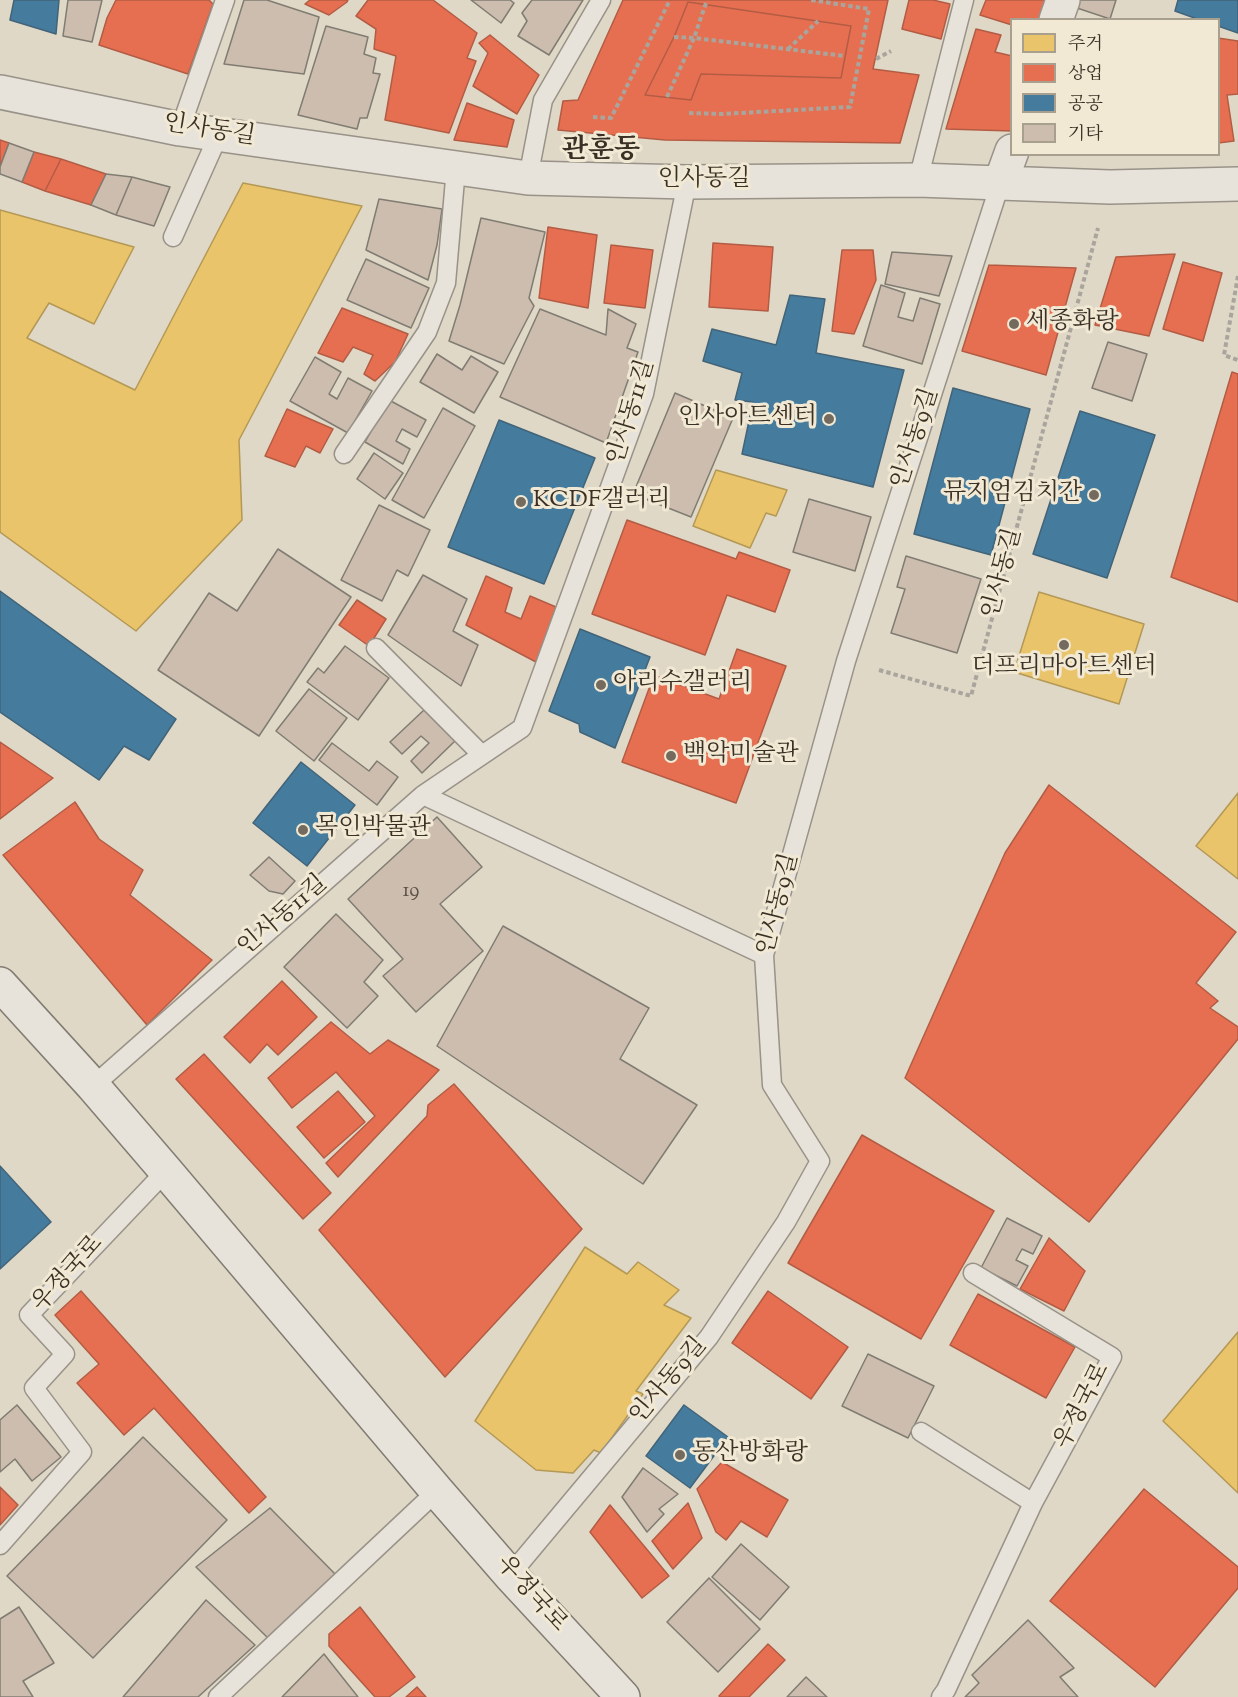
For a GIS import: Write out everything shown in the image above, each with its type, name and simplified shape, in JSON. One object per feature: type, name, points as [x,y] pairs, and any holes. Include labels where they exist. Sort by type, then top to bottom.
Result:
[{"type":"street","points":[[1057,18],[1063,0]]},
{"type":"street","name":"인사동길","points":[[0,92],[180,129],[528,178],[687,182],[918,180],[1110,187],[1238,184]]},
{"type":"street","points":[[1000,184],[1010,154]]},
{"type":"street","name":"우정국로","points":[[0,984],[93,1086],[510,1575],[623,1697]]},
{"type":"lane","points":[[180,129],[225,0]]},
{"type":"lane","points":[[528,178],[543,100],[600,0]]},
{"type":"lane","points":[[918,180],[964,0]]},
{"type":"lane","points":[[173,237],[219,134]]},
{"type":"lane","points":[[344,454],[427,332],[446,283],[456,168]]},
{"type":"lane","name":"인사동11길","points":[[93,1086],[423,795],[522,728],[644,394],[687,182]]},
{"type":"lane","name":"인사동9길","points":[[510,1575],[708,1337],[786,1222],[820,1161],[772,1085],[764,955],[846,661],[1000,184]]},
{"type":"lane","points":[[376,648],[482,755]]},
{"type":"lane","points":[[423,795],[764,955]]},
{"type":"lane","name":"우정국로","points":[[0,1545],[82,1452],[34,1388],[65,1354],[29,1315],[166,1171]]},
{"type":"lane","name":"우정국로","points":[[941,1697],[1033,1503],[1112,1357],[973,1273]]},
{"type":"lane","points":[[921,1432],[1033,1503]]},
{"type":"lane","points":[[218,1697],[437,1491]]},
{"type":"path","points":[[593,117],[611,118],[670,0]]},
{"type":"path","points":[[667,97],[694,38],[707,0]]},
{"type":"path","points":[[688,113],[722,114],[850,107],[869,9],[811,0]]},
{"type":"path","points":[[787,49],[818,21]]},
{"type":"path","points":[[674,37],[845,56]]},
{"type":"path","points":[[876,59],[891,51]]},
{"type":"path","name":"인사동길","points":[[846,661],[971,696],[1110,187]]},
{"type":"path","points":[[1238,276],[1224,356],[1238,360]]},
{"type":"building: 주거","points":[[243,183],[362,206],[239,440],[242,520],[136,631],[0,532],[0,210],[134,247],[94,324],[49,303],[27,338],[135,390]]},
{"type":"building: 주거","points":[[716,470],[787,490],[776,516],[766,513],[750,548],[693,526]]},
{"type":"building: 주거","points":[[1039,592],[1144,624],[1119,704],[1014,672]]},
{"type":"building: 주거","points":[[1238,793],[1238,879],[1196,846]]},
{"type":"building: 주거","points":[[585,1247],[627,1274],[638,1262],[679,1290],[664,1305],[691,1318],[636,1391],[643,1394],[601,1453],[594,1450],[573,1473],[536,1470],[475,1421]]},
{"type":"building: 주거","points":[[1238,1332],[1238,1493],[1163,1421]]},
{"type":"building: 상업","points":[[116,0],[209,0],[213,4],[188,74],[99,45],[107,18]]},
{"type":"building: 상업","points":[[310,0],[348,0],[329,15],[305,4]]},
{"type":"building: 상업","points":[[368,0],[433,0],[477,33],[467,58],[476,61],[449,133],[385,120],[396,56],[374,49],[376,29],[356,16]]},
{"type":"building: 상업","points":[[623,0],[888,0],[873,69],[919,75],[900,143],[665,140],[558,130],[563,101],[578,100]],"holes":[[[688,2],[851,26],[841,78],[701,74],[691,100],[645,95],[674,37]]]},
{"type":"building: 상업","points":[[909,0],[933,0],[950,4],[941,39],[902,29]]},
{"type":"building: 상업","points":[[986,0],[1058,0],[1053,18],[1010,18],[1010,24],[980,15]]},
{"type":"building: 상업","points":[[688,2],[851,26],[841,78],[701,74],[691,100],[645,95],[674,37]]},
{"type":"building: 상업","points":[[976,29],[1001,35],[995,52],[1010,56],[1010,131],[946,129]]},
{"type":"building: 상업","points":[[490,35],[539,75],[517,114],[473,86],[488,53],[479,43]]},
{"type":"building: 상업","points":[[1220,38],[1238,41],[1238,94],[1227,95],[1234,141],[1220,143]]},
{"type":"building: 상업","points":[[467,103],[514,120],[507,147],[454,140]]},
{"type":"building: 상업","points":[[0,140],[9,143],[0,167]]},
{"type":"building: 상업","points":[[34,152],[61,159],[45,191],[22,182]]},
{"type":"building: 상업","points":[[61,159],[106,174],[91,205],[45,191]]},
{"type":"building: 상업","points":[[548,227],[597,235],[588,308],[539,298]]},
{"type":"building: 상업","points":[[713,243],[773,247],[768,311],[709,307]]},
{"type":"building: 상업","points":[[611,245],[653,250],[645,308],[604,303]]},
{"type":"building: 상업","points":[[842,250],[873,250],[876,280],[854,334],[832,331]]},
{"type":"building: 상업","points":[[1175,254],[1149,336],[1095,325],[1116,257]]},
{"type":"building: 상업","points":[[1183,262],[1222,273],[1203,341],[1163,329]]},
{"type":"building: 상업","points":[[989,265],[1076,268],[1046,375],[962,351]]},
{"type":"building: 상업","points":[[342,308],[408,334],[395,362],[375,381],[364,374],[373,355],[353,347],[343,362],[318,353]]},
{"type":"building: 상업","points":[[1232,372],[1238,374],[1238,602],[1171,577]]},
{"type":"building: 상업","points":[[287,409],[333,429],[320,453],[306,446],[295,467],[265,456]]},
{"type":"building: 상업","points":[[627,520],[736,559],[739,552],[790,570],[775,612],[727,595],[705,655],[592,614]]},
{"type":"building: 상업","points":[[486,576],[512,588],[505,612],[521,619],[530,596],[556,607],[536,662],[466,625]]},
{"type":"building: 상업","points":[[357,600],[386,619],[369,646],[339,625]]},
{"type":"building: 상업","points":[[737,649],[786,666],[736,803],[622,762],[654,675],[719,699]]},
{"type":"building: 상업","points":[[0,742],[53,778],[0,819]]},
{"type":"building: 상업","points":[[1049,785],[1236,932],[1196,983],[1218,1001],[1210,1008],[1238,1027],[1238,1039],[1089,1222],[905,1078],[1005,853]]},
{"type":"building: 상업","points":[[75,802],[99,839],[143,870],[130,895],[212,960],[147,1025],[3,855]]},
{"type":"building: 상업","points":[[282,981],[317,1017],[278,1055],[267,1044],[250,1063],[224,1037]]},
{"type":"building: 상업","points":[[331,1022],[370,1054],[388,1040],[439,1070],[338,1177],[326,1163],[375,1116],[336,1072],[292,1108],[268,1078]]},
{"type":"building: 상업","points":[[204,1054],[331,1193],[303,1219],[176,1079]]},
{"type":"building: 상업","points":[[454,1084],[582,1229],[445,1377],[319,1230],[427,1116],[428,1105]]},
{"type":"building: 상업","points":[[338,1091],[365,1122],[324,1158],[297,1127]]},
{"type":"building: 상업","points":[[862,1135],[994,1211],[921,1339],[788,1263]]},
{"type":"building: 상업","points":[[1049,1238],[1085,1271],[1064,1311],[1020,1289]]},
{"type":"building: 상업","points":[[81,1291],[266,1497],[249,1513],[154,1408],[124,1435],[77,1383],[99,1364],[55,1315]]},
{"type":"building: 상업","points":[[768,1291],[848,1347],[811,1399],[732,1343]]},
{"type":"building: 상업","points":[[978,1294],[1075,1347],[1046,1398],[950,1345]]},
{"type":"building: 상업","points":[[722,1462],[788,1500],[767,1537],[741,1521],[726,1540],[716,1532],[697,1489]]},
{"type":"building: 상업","points":[[0,1487],[18,1505],[0,1525]]},
{"type":"building: 상업","points":[[1144,1489],[1238,1567],[1238,1588],[1155,1687],[1050,1601]]},
{"type":"building: 상업","points":[[688,1503],[702,1538],[673,1569],[652,1541]]},
{"type":"building: 상업","points":[[610,1505],[669,1576],[642,1598],[590,1532]]},
{"type":"building: 상업","points":[[360,1607],[415,1677],[389,1697],[375,1697],[329,1646],[329,1634]]},
{"type":"building: 상업","points":[[768,1644],[785,1660],[749,1697],[720,1697],[719,1696]]},
{"type":"building: 상업","points":[[417,1687],[426,1697],[406,1697]]},
{"type":"building: 공공","points":[[14,0],[59,0],[56,34],[10,20]]},
{"type":"building: 공공","points":[[1178,0],[1238,0],[1238,33],[1220,27],[1220,18],[1194,18],[1175,11]]},
{"type":"building: 공공","points":[[790,295],[825,299],[816,353],[904,370],[873,487],[742,454],[753,402],[735,400],[742,373],[703,361],[712,329],[776,345]]},
{"type":"building: 공공","points":[[953,388],[1030,409],[991,555],[914,534]]},
{"type":"building: 공공","name":"뮤지엄김치간","points":[[1080,411],[1155,435],[1107,578],[1033,554]]},
{"type":"building: 공공","name":"KCDF갤러리","points":[[499,420],[595,458],[544,584],[448,547]]},
{"type":"building: 공공","points":[[0,591],[176,719],[149,760],[124,746],[99,780],[0,712]]},
{"type":"building: 공공","points":[[580,629],[650,657],[615,748],[580,732],[579,724],[549,711]]},
{"type":"building: 공공","points":[[301,762],[355,805],[307,866],[253,823]]},
{"type":"building: 공공","points":[[0,1166],[51,1222],[0,1269]]},
{"type":"building: 공공","points":[[684,1405],[728,1437],[690,1488],[646,1456]]},
{"type":"building: 기타","points":[[68,0],[102,0],[92,42],[63,36]]},
{"type":"building: 기타","points":[[244,0],[267,0],[319,17],[304,74],[224,64]]},
{"type":"building: 기타","points":[[471,0],[510,0],[514,3],[501,23]]},
{"type":"building: 기타","points":[[532,0],[583,0],[549,55],[518,36],[527,21],[522,13]]},
{"type":"building: 기타","points":[[1079,0],[1116,0],[1110,18],[1077,8]]},
{"type":"building: 기타","points":[[326,26],[368,37],[364,54],[376,58],[373,73],[380,74],[367,118],[360,118],[357,129],[298,115]]},
{"type":"building: 기타","points":[[9,143],[34,152],[22,182],[0,174],[0,167]]},
{"type":"building: 기타","points":[[106,174],[132,177],[116,215],[91,205]]},
{"type":"building: 기타","points":[[132,177],[170,187],[154,226],[116,215]]},
{"type":"building: 기타","points":[[379,199],[442,209],[437,245],[428,280],[366,250]]},
{"type":"building: 기타","points":[[481,218],[545,232],[529,298],[534,306],[504,364],[449,341]]},
{"type":"building: 기타","points":[[892,252],[952,256],[939,296],[885,284]]},
{"type":"building: 기타","points":[[366,259],[429,288],[411,328],[347,300]]},
{"type":"building: 기타","points":[[881,285],[905,293],[898,317],[913,321],[920,298],[940,304],[922,364],[863,346]]},
{"type":"building: 기타","points":[[540,309],[606,335],[608,309],[636,324],[627,348],[638,352],[606,443],[500,397]]},
{"type":"building: 기타","points":[[1108,342],[1147,354],[1132,401],[1092,388]]},
{"type":"building: 기타","points":[[437,354],[462,370],[471,356],[498,372],[474,413],[420,382]]},
{"type":"building: 기타","points":[[315,357],[341,372],[329,394],[337,399],[348,378],[372,391],[348,433],[290,401]]},
{"type":"building: 기타","points":[[675,393],[733,418],[691,517],[633,494]]},
{"type":"building: 기타","points":[[389,400],[426,420],[417,437],[402,429],[396,441],[410,449],[403,464],[365,442]]},
{"type":"building: 기타","points":[[443,408],[475,426],[424,518],[392,500]]},
{"type":"building: 기타","points":[[374,453],[403,473],[385,499],[357,479]]},
{"type":"building: 기타","points":[[809,499],[871,517],[855,571],[793,552]]},
{"type":"building: 기타","points":[[379,505],[430,530],[408,576],[397,570],[382,601],[341,580]]},
{"type":"building: 기타","points":[[278,549],[351,597],[259,736],[158,670],[209,593],[237,611]]},
{"type":"building: 기타","points":[[906,556],[981,579],[957,653],[891,633],[905,589],[897,587]]},
{"type":"building: 기타","points":[[423,575],[467,599],[453,631],[478,645],[461,686],[388,635]]},
{"type":"building: 기타","points":[[345,646],[389,678],[358,720],[307,682],[318,668],[324,673]]},
{"type":"building: 기타","points":[[309,689],[347,718],[314,761],[276,731]]},
{"type":"building: 기타","points":[[424,710],[455,741],[422,773],[411,761],[429,743],[421,736],[402,754],[390,742]]},
{"type":"building: 기타","points":[[332,743],[369,771],[377,761],[398,777],[377,805],[319,760]]},
{"type":"building: 기타","points":[[437,817],[482,867],[440,904],[483,951],[416,1012],[383,976],[403,959],[348,899]]},
{"type":"building: 기타","points":[[269,857],[295,881],[283,894],[269,891],[250,875]]},
{"type":"building: 기타","points":[[336,914],[383,960],[364,982],[378,996],[347,1028],[284,967]]},
{"type":"building: 기타","points":[[503,926],[649,1008],[620,1059],[697,1105],[643,1184],[437,1046]]},
{"type":"building: 기타","points":[[1007,1218],[1042,1236],[1033,1254],[1022,1249],[1016,1260],[1028,1266],[1017,1286],[981,1268]]},
{"type":"building: 기타","points":[[868,1354],[934,1386],[908,1438],[842,1406]]},
{"type":"building: 기타","points":[[17,1405],[61,1457],[32,1481],[15,1459],[0,1472],[0,1420]]},
{"type":"building: 기타","points":[[143,1437],[227,1520],[93,1658],[7,1576]]},
{"type":"building: 기타","points":[[643,1468],[678,1494],[659,1509],[664,1514],[647,1532],[622,1497]]},
{"type":"building: 기타","points":[[270,1508],[338,1577],[273,1643],[196,1567]]},
{"type":"building: 기타","points":[[741,1544],[789,1587],[760,1620],[712,1577]]},
{"type":"building: 기타","points":[[709,1578],[760,1629],[718,1672],[667,1622]]},
{"type":"building: 기타","points":[[206,1600],[255,1645],[198,1697],[123,1697]]},
{"type":"building: 기타","points":[[19,1607],[54,1663],[23,1681],[33,1697],[0,1697],[0,1619]]},
{"type":"building: 기타","points":[[1028,1620],[1074,1668],[1060,1677],[1078,1697],[965,1697],[979,1683],[972,1675]]},
{"type":"building: 기타","points":[[324,1654],[358,1697],[282,1697]]},
{"type":"building: 기타","points":[[806,1677],[827,1697],[787,1697]]},
{"type":"place","name":"세종화랑","points":[[1014,324]]},
{"type":"place","name":"인사아트센터","points":[[829,419]]},
{"type":"place","name":"뮤지엄김치간","points":[[1094,495]]},
{"type":"place","name":"KCDF갤러리","points":[[521,502]]},
{"type":"place","name":"더프리마아트센터","points":[[1064,645]]},
{"type":"place","name":"아리수갤러리","points":[[601,685]]},
{"type":"place","name":"백악미술관","points":[[671,756]]},
{"type":"place","name":"목인박물관","points":[[303,830]]},
{"type":"place","name":"동산방화랑","points":[[680,1455]]},
{"type":"district","name":"관훈동","points":[[601,152]]}]
